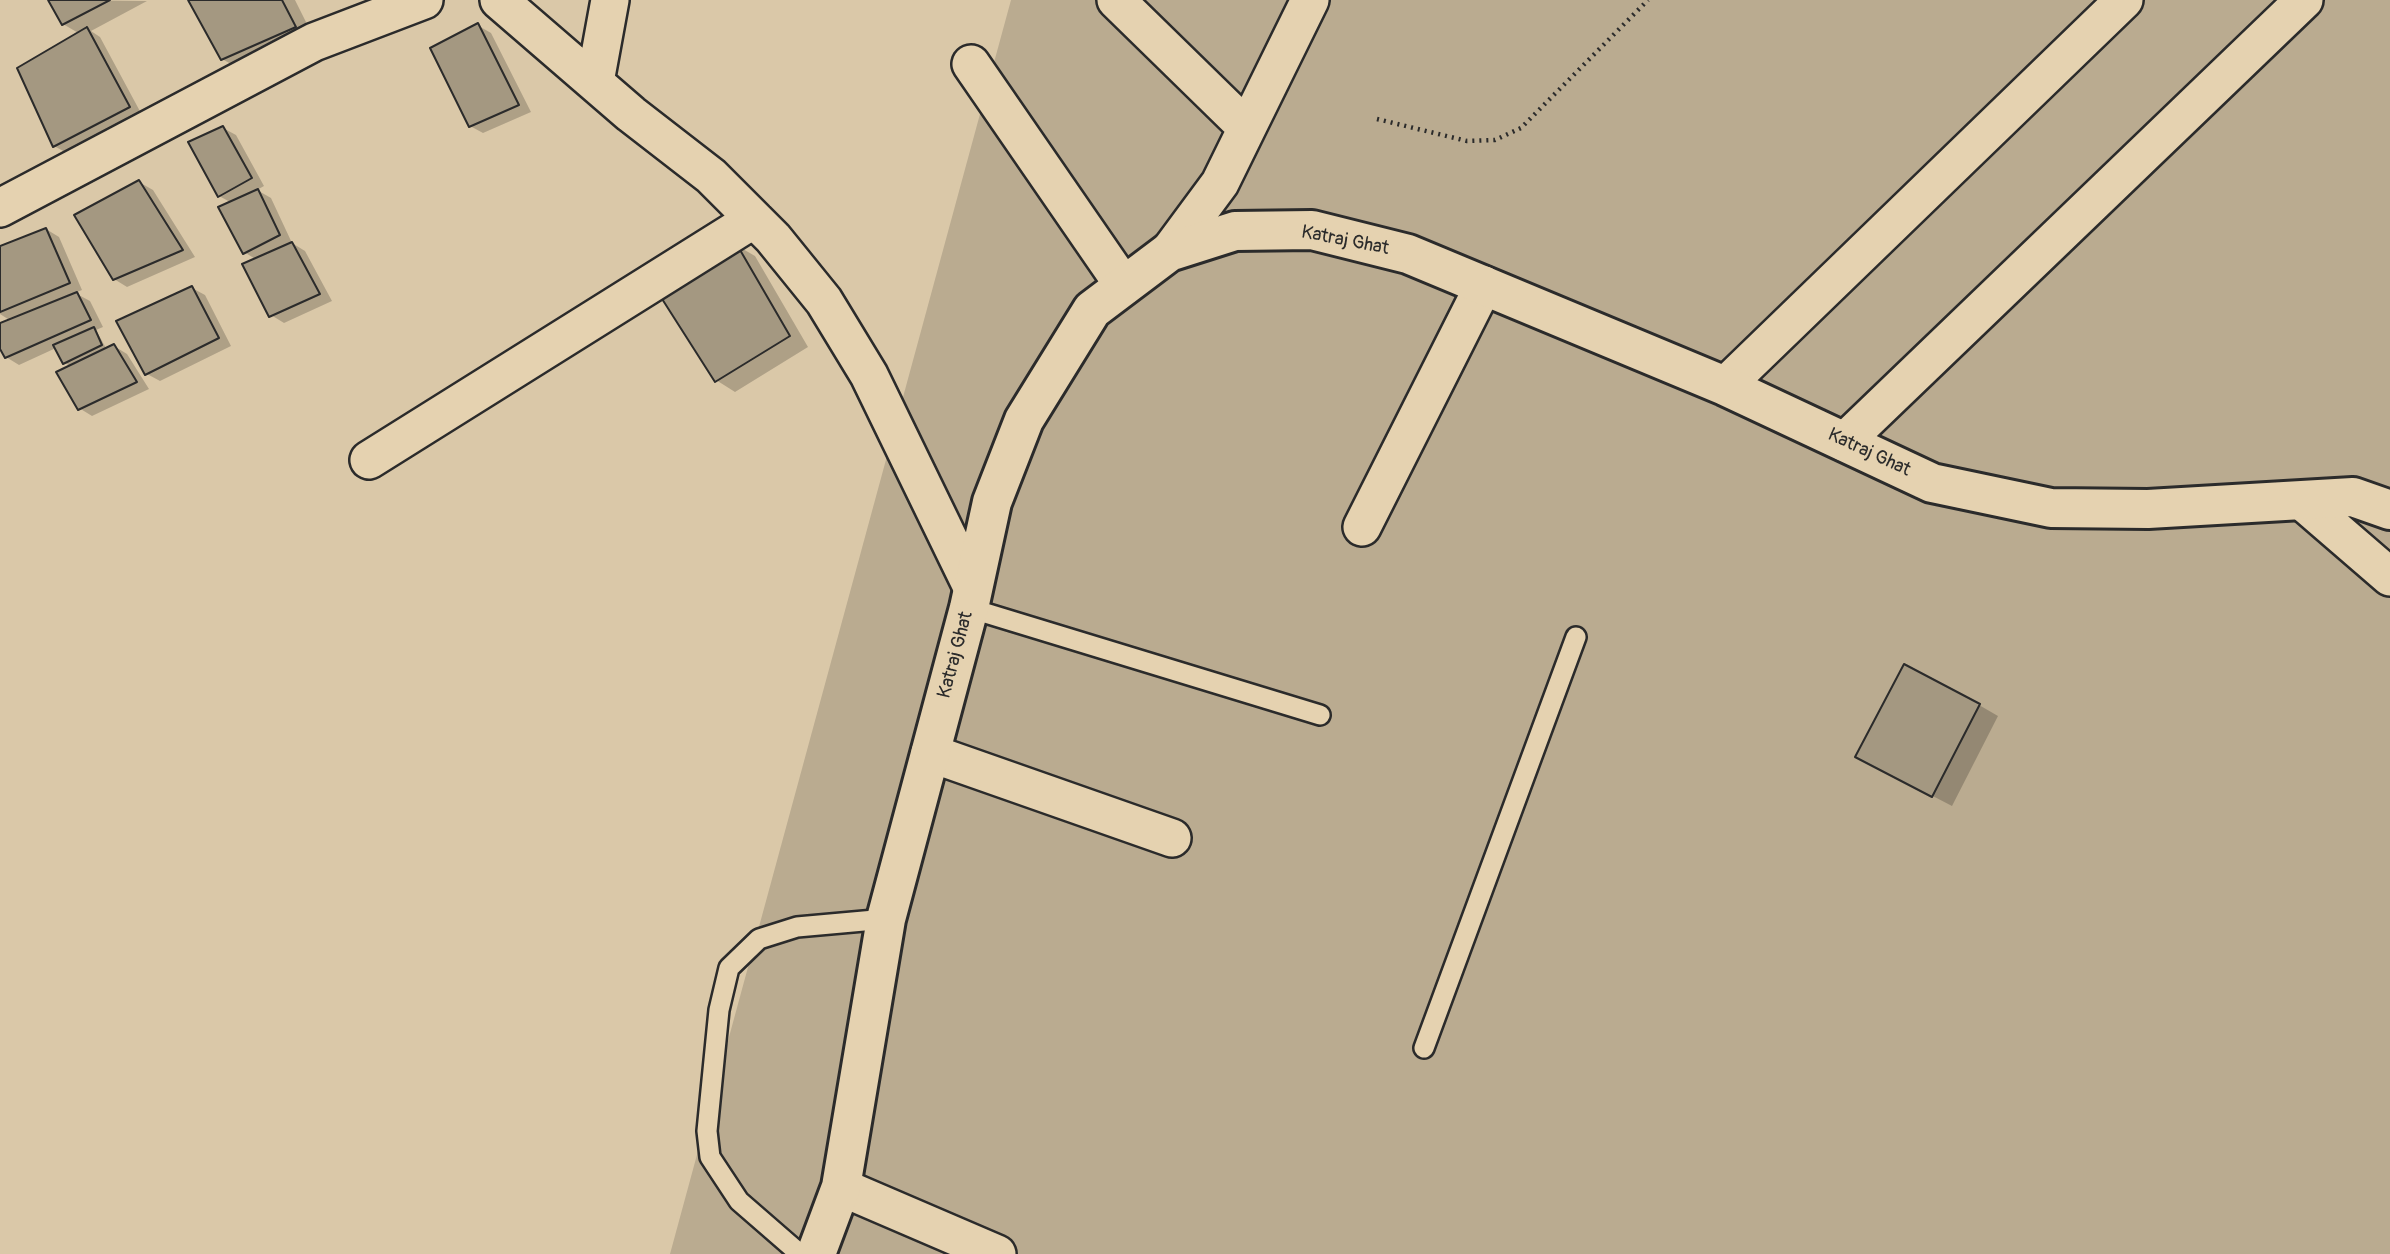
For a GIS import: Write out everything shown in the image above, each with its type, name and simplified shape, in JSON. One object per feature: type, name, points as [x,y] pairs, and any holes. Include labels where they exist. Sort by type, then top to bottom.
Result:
[{"type":"highway","name":"Katraj Ghat","points":[[817,1254],[841,1187],[886,919],[971,598],[992,502],[1024,421],[1092,310],[1169,252],[1235,231],[1312,230],[1408,254],[1725,386],[1932,483],[2051,508],[2148,509],[2353,497],[2390,510]]},
{"type":"street","points":[[0,208],[314,42],[424,0]]},
{"type":"street","points":[[499,0],[711,176],[754,219],[824,301],[863,365],[971,598]]},
{"type":"street","points":[[595,82],[610,0]]},
{"type":"street","points":[[1116,0],[1247,128]]},
{"type":"street","points":[[1169,252],[1220,183],[1310,0]]},
{"type":"street","points":[[1725,386],[2123,0]]},
{"type":"street","points":[[1844,442],[2304,0]]},
{"type":"street","points":[[971,64],[1124,286]]},
{"type":"street","points":[[369,460],[754,219]]},
{"type":"street","points":[[1362,527],[1484,285]]},
{"type":"street","points":[[2302,501],[2390,577]]},
{"type":"street","points":[[930,753],[1172,838]]},
{"type":"street","points":[[841,1187],[997,1254]]},
{"type":"lane","points":[[971,598],[1320,715]]},
{"type":"lane","points":[[1424,1048],[1576,636]]},
{"type":"lane","points":[[800,1254],[739,1200],[710,1157],[707,1130],[719,1010],[729,968],[759,939],[797,927],[886,919]]},
{"type":"path","points":[[1377,119],[1467,141],[1495,140],[1521,128],[1648,0]]},
{"type":"shaded area","points":[[1011,0],[2390,0],[2390,1254],[670,1254]]},
{"type":"building","points":[[48,0],[110,0],[62,25]]},
{"type":"building","points":[[188,0],[282,0],[296,27],[221,60]]},
{"type":"building","points":[[478,23],[519,105],[469,127],[430,48]]},
{"type":"building","points":[[87,27],[130,107],[53,147],[17,68]]},
{"type":"building","points":[[223,126],[252,178],[218,197],[188,142]]},
{"type":"building","points":[[139,180],[183,250],[113,280],[74,215]]},
{"type":"building","points":[[258,189],[280,235],[243,254],[218,207]]},
{"type":"building","points":[[46,228],[70,283],[0,312],[0,246]]},
{"type":"building","points":[[292,242],[320,294],[269,317],[242,264]]},
{"type":"building","points":[[736,243],[790,336],[715,382],[657,291]]},
{"type":"building","points":[[192,286],[219,338],[145,375],[116,321]]},
{"type":"building","points":[[77,292],[91,320],[5,358],[0,349],[0,323]]},
{"type":"building","points":[[94,327],[102,345],[63,364],[53,345]]},
{"type":"building","points":[[114,344],[137,382],[78,410],[56,372]]},
{"type":"building","points":[[1904,664],[1980,704],[1932,797],[1855,757]]}]
